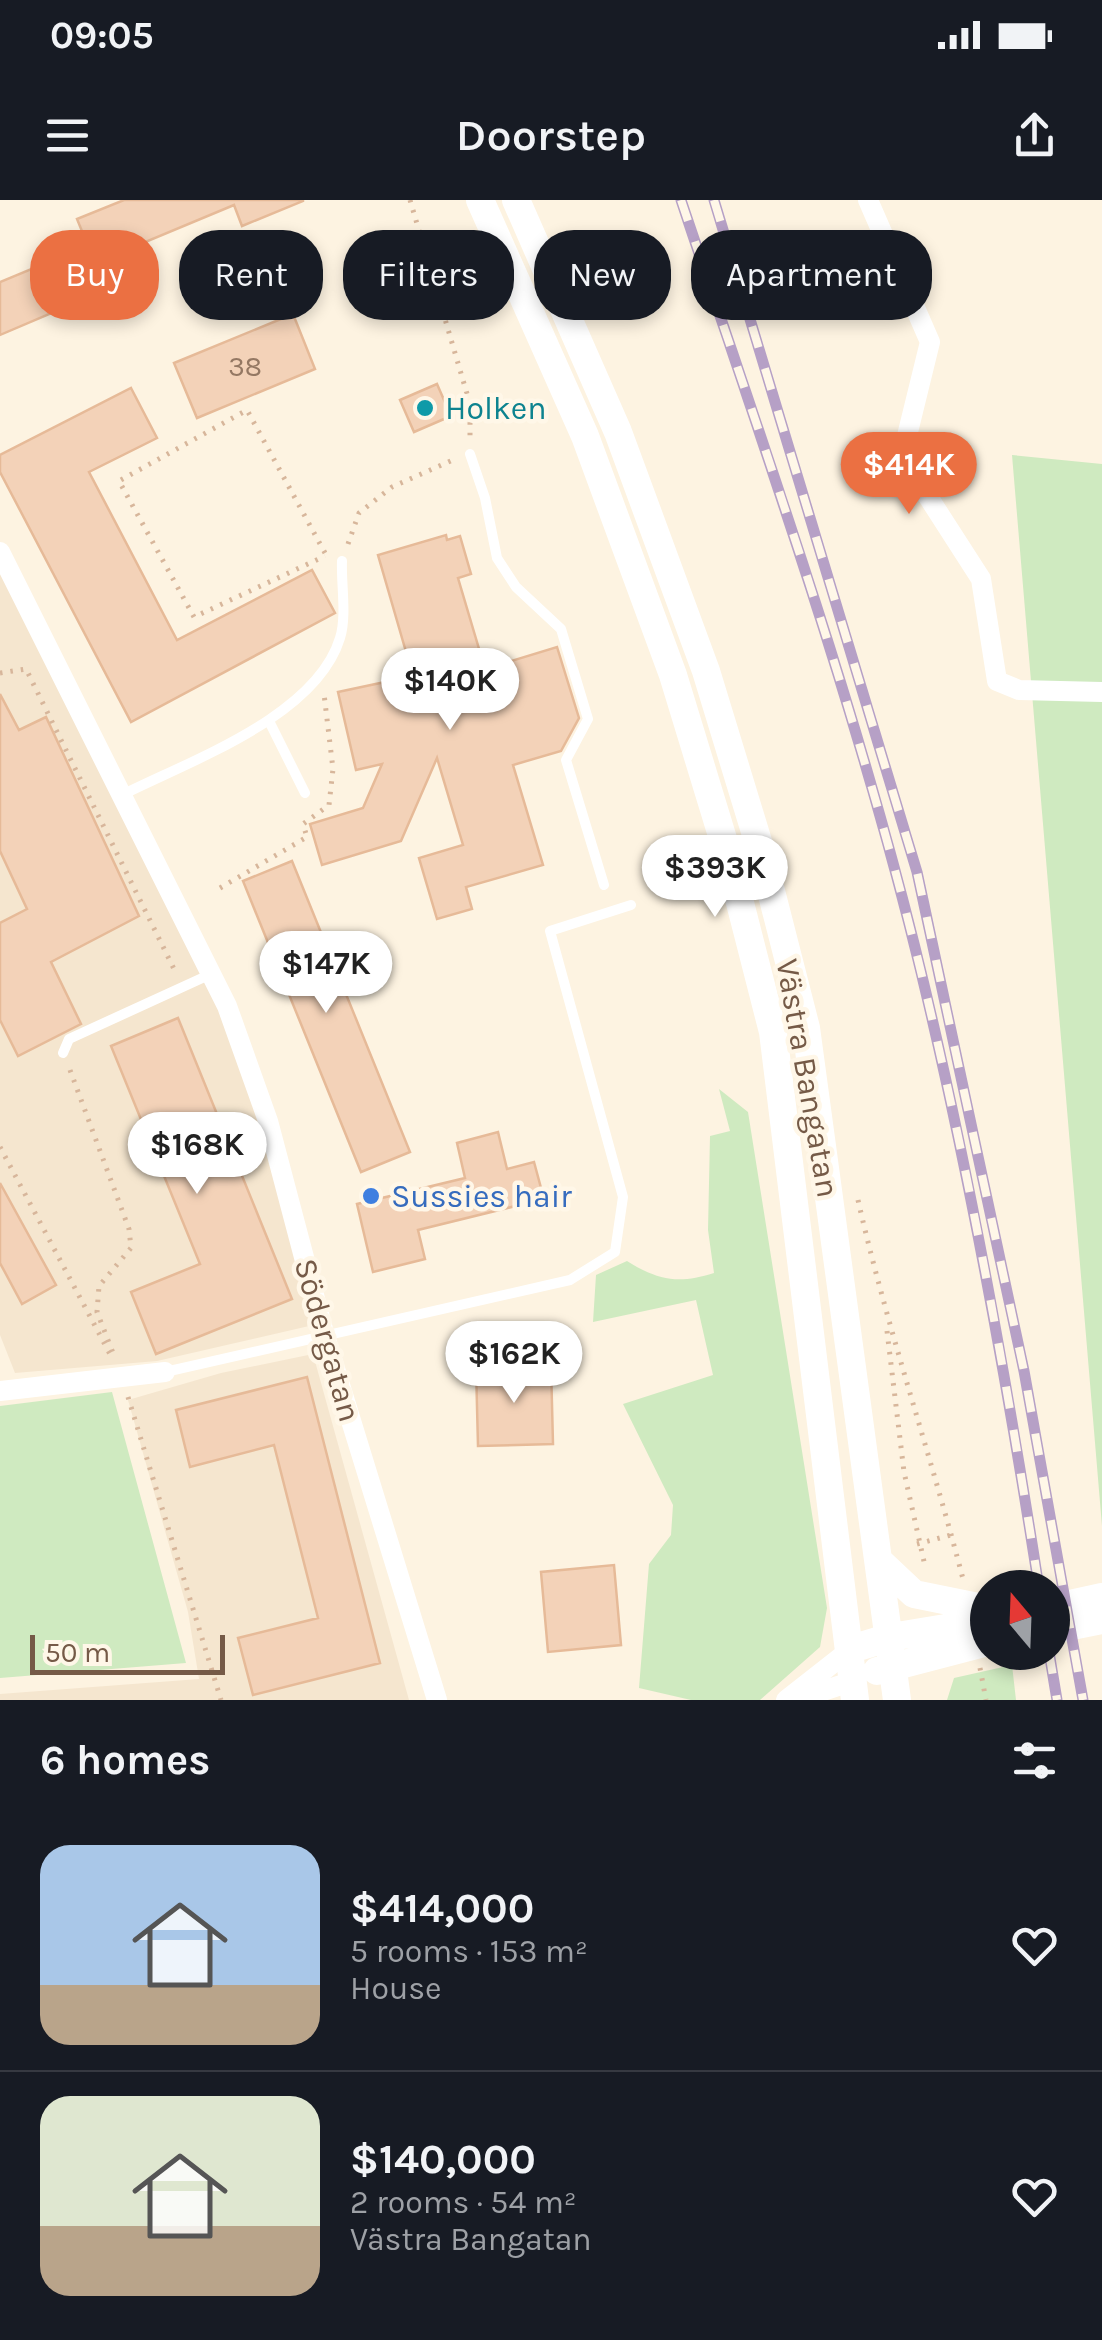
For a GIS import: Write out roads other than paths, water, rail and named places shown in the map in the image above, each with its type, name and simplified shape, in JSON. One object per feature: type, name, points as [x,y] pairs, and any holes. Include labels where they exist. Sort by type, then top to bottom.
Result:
[{"type":"street","name":"Västra Bangatan","points":[[480,200],[585,436],[673,675],[727,852],[774,1032],[854,1691]]},
{"type":"street","name":"Västra Bangatan","points":[[516,200],[618,432],[706,672],[760,848],[806,1028],[897,1700]]},
{"type":"street","points":[[868,200],[930,342],[905,444],[916,478],[981,580],[996,681],[1019,690],[1102,692]]},
{"type":"street","name":"Södergatan","points":[[0,552],[119,796],[212,974],[268,1121],[324,1332],[436,1700]]},
{"type":"street","points":[[0,1391],[165,1372]]},
{"type":"street","points":[[880,1562],[950,1627],[970,1635]]},
{"type":"street","points":[[1070,1604],[1102,1597]]},
{"type":"street","points":[[796,1700],[854,1691],[892,1651],[970,1618]]},
{"type":"street","points":[[1070,1626],[1102,1620]]},
{"type":"street","points":[[950,1627],[970,1624]]},
{"type":"street","points":[[786,1700],[851,1649],[892,1651]]},
{"type":"lane","points":[[470,454],[485,498],[497,558],[516,587],[561,629],[588,719],[566,760],[604,885]]},
{"type":"lane","points":[[119,796],[269,721],[322,676],[341,636],[342,561]]},
{"type":"lane","points":[[269,721],[306,793]]},
{"type":"lane","points":[[165,1372],[324,1332],[570,1280],[615,1252],[624,1197],[550,931],[631,905]]},
{"type":"lane","points":[[63,1053],[69,1039],[212,974]]},
{"type":"railway","points":[[681,200],[809,583],[896,874],[939,1048],[971,1202],[1036,1570]]},
{"type":"railway","points":[[714,200],[917,872],[1024,1371],[1083,1700]]},
{"type":"railway","points":[[1052,1670],[1057,1700]]},
{"type":"place","name":"Holken","points":[[425,408]]},
{"type":"place","name":"Sussies hair","points":[[371,1196]]}]
